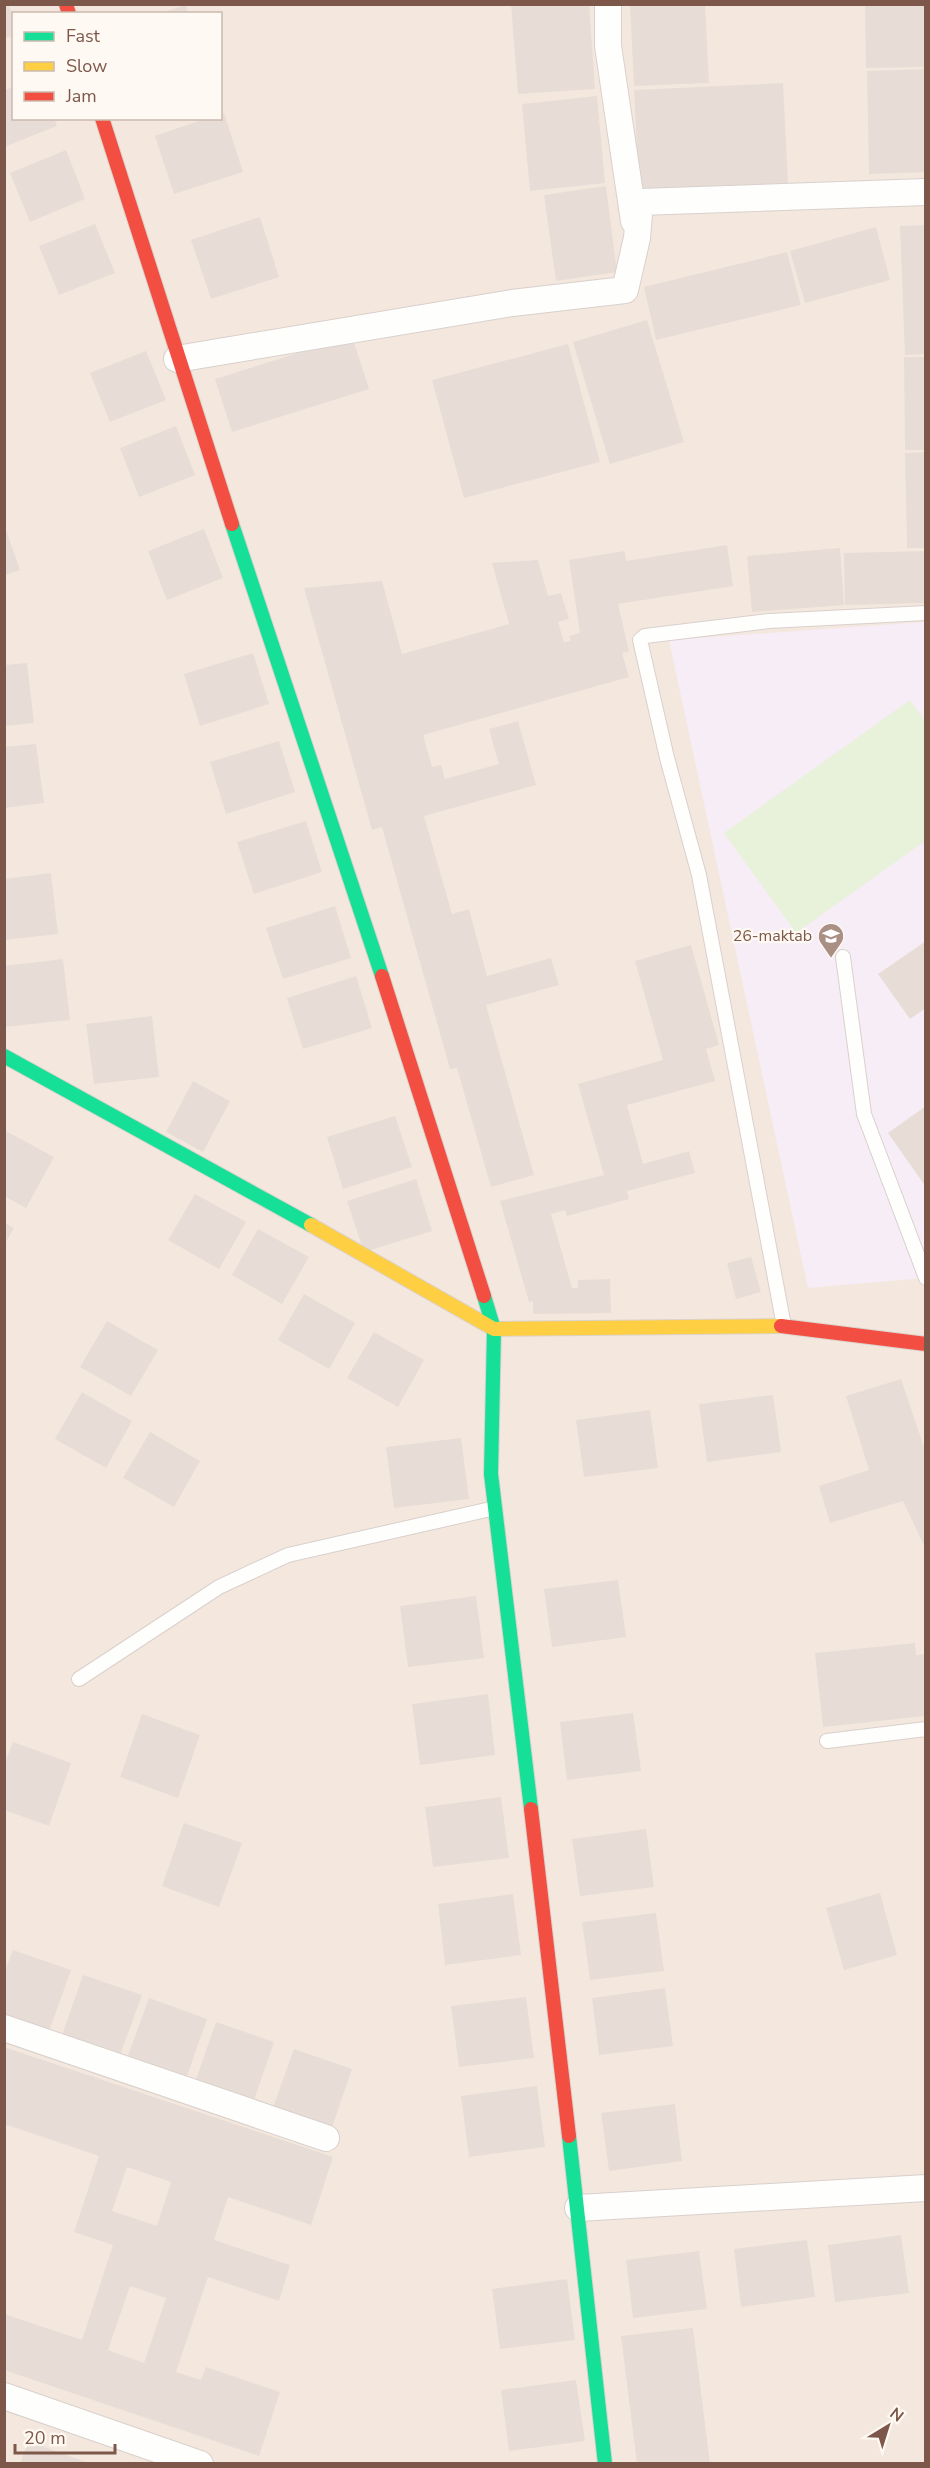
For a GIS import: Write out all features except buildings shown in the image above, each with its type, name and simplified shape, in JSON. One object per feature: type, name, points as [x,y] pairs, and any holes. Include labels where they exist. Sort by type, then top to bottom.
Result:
[{"type":"street","points":[[608,4],[608,46],[637,238]]},
{"type":"street","points":[[103,120],[177,359],[443,1161],[494,1329],[491,1474],[578,2208],[605,2463]]},
{"type":"street","points":[[177,359],[512,303],[625,290],[637,238],[640,202],[926,192]]},
{"type":"street","points":[[4,1056],[257,1194],[494,1329],[784,1326],[926,1344]]},
{"type":"street","points":[[4,2028],[326,2138]]},
{"type":"street","points":[[578,2208],[926,2188]]},
{"type":"street","points":[[4,2396],[200,2463]]},
{"type":"lane","points":[[784,1326],[699,875],[667,758],[640,640],[645,636],[769,621],[926,613]]},
{"type":"lane","points":[[843,957],[864,1114],[926,1278]]},
{"type":"lane","points":[[79,1679],[219,1587],[288,1555],[495,1508]]},
{"type":"lane","points":[[827,1741],[926,1729]]},
{"type":"shaded area","points":[[5,5],[925,5],[925,2463],[5,2463]]},
{"type":"shaded area","name":"26-maktab","points":[[925,622],[925,1278],[808,1288],[669,640]]},
{"type":"green space","points":[[910,700],[925,721],[925,841],[796,933],[724,833]]},
{"type":"traffic: fast","points":[[232,524],[382,976]]},
{"type":"traffic: fast","points":[[4,1056],[311,1225]]},
{"type":"traffic: fast","points":[[484,1296],[494,1329],[491,1474],[531,1809]]},
{"type":"traffic: fast","points":[[569,2136],[605,2464]]},
{"type":"traffic: slow","points":[[311,1225],[494,1329],[781,1326]]},
{"type":"traffic: jam","points":[[66,4],[68,12]]},
{"type":"traffic: jam","points":[[103,120],[232,524]]},
{"type":"traffic: jam","points":[[382,976],[484,1296]]},
{"type":"traffic: jam","points":[[781,1326],[926,1344]]},
{"type":"traffic: jam","points":[[531,1809],[569,2136]]},
{"type":"place","name":"26-maktab","points":[[831,959]]}]
